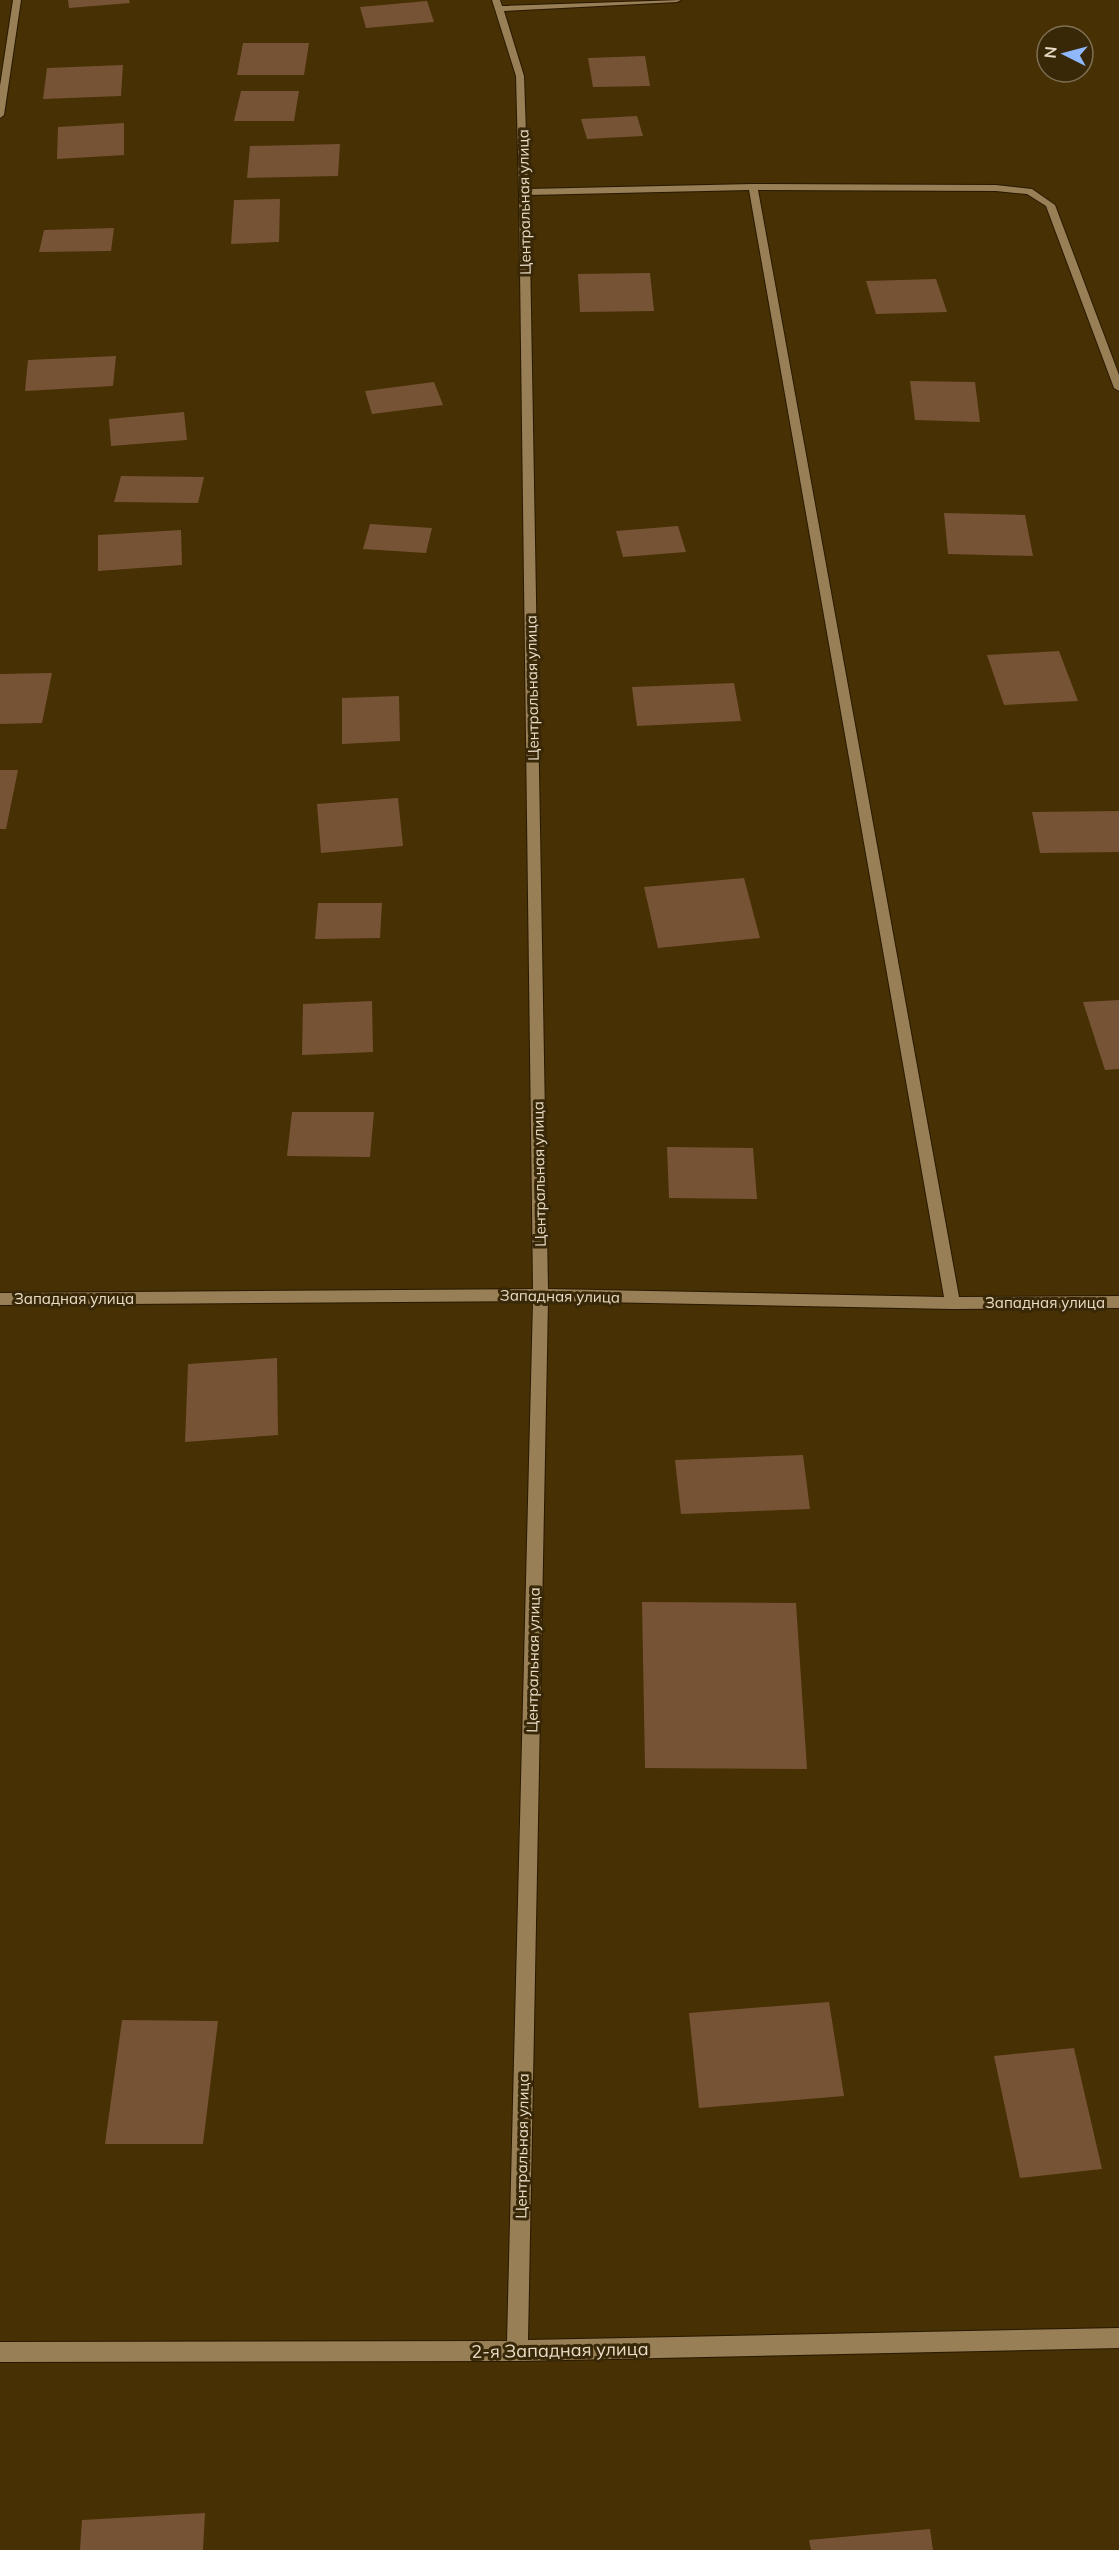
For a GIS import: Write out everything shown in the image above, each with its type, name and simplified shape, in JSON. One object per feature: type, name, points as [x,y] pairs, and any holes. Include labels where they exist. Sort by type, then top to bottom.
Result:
[{"type":"street","points":[[0,115],[17,0]]},
{"type":"street","points":[[497,5],[677,0]]},
{"type":"street","name":"Центральная улица","points":[[497,5],[520,76],[524,192],[541,1295],[517,2351]]},
{"type":"street","points":[[753,187],[953,1303]]},
{"type":"street","points":[[524,192],[753,187],[1013,188],[1029,191],[1043,198],[1050,205],[1119,388]]},
{"type":"street","name":"Западная улица","points":[[0,1299],[541,1295],[953,1303],[1119,1302]]},
{"type":"street","name":"2-я Западная улица","points":[[0,2352],[517,2351],[1119,2338]]},
{"type":"building","points":[[68,0],[129,0],[130,3],[69,8]]},
{"type":"building","points":[[427,1],[434,22],[366,28],[360,7]]},
{"type":"building","points":[[243,43],[309,43],[304,75],[237,75]]},
{"type":"building","points":[[645,56],[650,86],[593,87],[588,58]]},
{"type":"building","points":[[123,65],[121,96],[43,99],[47,68]]},
{"type":"building","points":[[241,91],[299,91],[294,121],[234,121]]},
{"type":"building","points":[[637,116],[643,136],[587,139],[581,119]]},
{"type":"building","points":[[124,123],[124,155],[57,159],[58,127]]},
{"type":"building","points":[[340,144],[338,176],[247,178],[250,146]]},
{"type":"building","points":[[280,199],[279,242],[231,244],[234,200]]},
{"type":"building","points":[[114,228],[111,251],[39,252],[44,230]]},
{"type":"building","points":[[650,273],[654,311],[580,312],[578,274]]},
{"type":"building","points":[[936,279],[947,312],[876,314],[866,281]]},
{"type":"building","points":[[116,356],[113,386],[25,391],[28,360]]},
{"type":"building","points":[[910,381],[975,382],[980,422],[915,420]]},
{"type":"building","points":[[434,382],[443,405],[372,414],[365,391]]},
{"type":"building","points":[[184,412],[187,440],[111,446],[109,419]]},
{"type":"building","points":[[121,476],[204,477],[198,503],[114,502]]},
{"type":"building","points":[[944,513],[1025,515],[1033,556],[948,554]]},
{"type":"building","points":[[370,524],[432,528],[426,553],[363,549]]},
{"type":"building","points":[[678,526],[686,552],[623,557],[616,531]]},
{"type":"building","points":[[181,530],[182,565],[98,571],[98,535]]},
{"type":"building","points":[[1059,651],[1078,701],[1004,705],[987,655]]},
{"type":"building","points":[[52,673],[42,723],[0,724],[0,674]]},
{"type":"building","points":[[734,683],[741,721],[637,726],[632,687]]},
{"type":"building","points":[[399,696],[400,741],[342,744],[342,698]]},
{"type":"building","points":[[0,770],[18,770],[6,829],[0,829]]},
{"type":"building","points":[[398,798],[403,846],[321,853],[317,804]]},
{"type":"building","points":[[1119,811],[1119,852],[1040,853],[1032,812]]},
{"type":"building","points":[[744,878],[760,938],[658,948],[644,887]]},
{"type":"building","points":[[318,903],[382,903],[380,938],[315,939]]},
{"type":"building","points":[[1119,1000],[1119,1069],[1105,1070],[1083,1002]]},
{"type":"building","points":[[372,1001],[373,1052],[302,1055],[303,1004]]},
{"type":"building","points":[[292,1112],[374,1112],[370,1157],[287,1156]]},
{"type":"building","points":[[667,1147],[753,1148],[757,1199],[669,1198]]},
{"type":"building","points":[[277,1358],[278,1435],[185,1442],[188,1364]]},
{"type":"building","points":[[803,1455],[810,1509],[681,1514],[675,1460]]},
{"type":"building","points":[[642,1602],[796,1603],[807,1769],[645,1768]]},
{"type":"building","points":[[829,2002],[844,2096],[699,2108],[689,2013]]},
{"type":"building","points":[[122,2020],[218,2021],[203,2144],[105,2144]]},
{"type":"building","points":[[1074,2048],[1102,2169],[1020,2178],[994,2056]]},
{"type":"building","points":[[205,2513],[203,2550],[80,2550],[82,2520]]},
{"type":"building","points":[[930,2529],[933,2550],[811,2550],[809,2540]]}]
